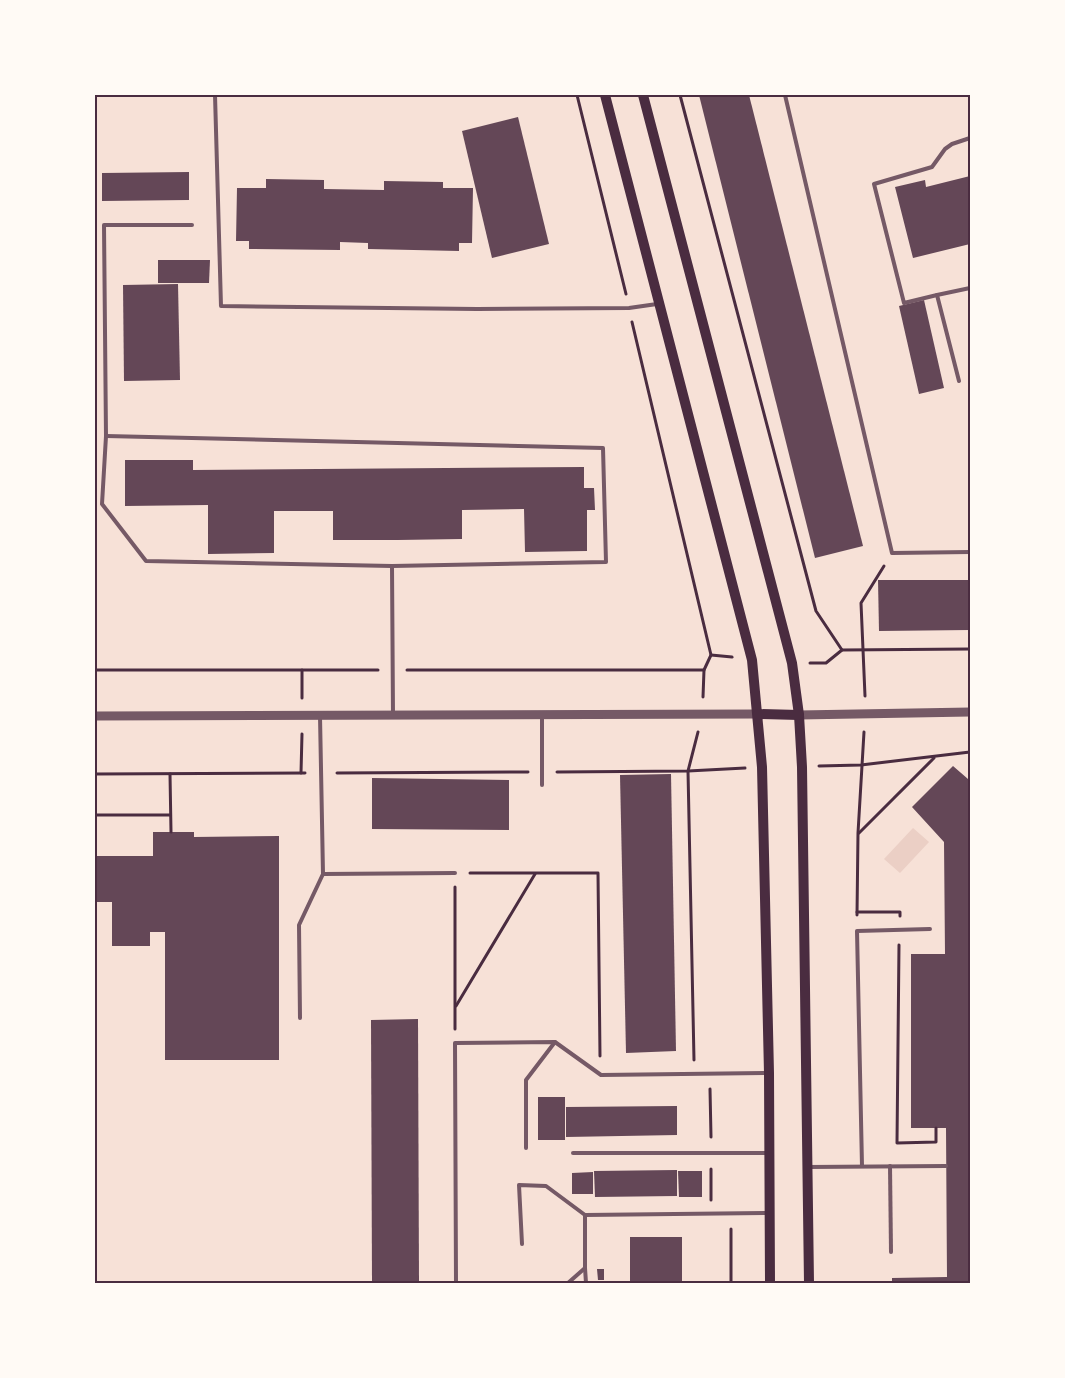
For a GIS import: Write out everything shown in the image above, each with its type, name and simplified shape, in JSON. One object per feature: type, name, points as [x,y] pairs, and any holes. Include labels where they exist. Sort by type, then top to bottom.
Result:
[{"type":"main road","points":[[605,95],[752,660],[762,767],[769,1073],[770,1283]]},
{"type":"main road","points":[[643,95],[792,663],[800,714],[809,1283]]},
{"type":"main road","points":[[758,714],[800,714]]},
{"type":"street","points":[[800,714],[970,712]]},
{"type":"street","points":[[95,716],[758,714]]},
{"type":"lane","points":[[215,95],[221,306],[477,309],[629,308],[659,304]]},
{"type":"lane","points":[[785,95],[892,553],[970,552]]},
{"type":"lane","points":[[970,138],[952,144],[945,149],[932,167],[874,184],[904,303],[970,288]]},
{"type":"lane","points":[[106,436],[603,448],[606,562],[392,566],[146,561],[102,504],[106,436],[104,225],[192,225]]},
{"type":"lane","points":[[937,296],[959,381]]},
{"type":"lane","points":[[392,566],[393,715]]},
{"type":"lane","points":[[300,1018],[299,925],[323,874],[320,715]]},
{"type":"lane","points":[[542,715],[542,785]]},
{"type":"lane","points":[[323,874],[455,874]]},
{"type":"lane","points":[[862,1166],[857,930],[930,930]]},
{"type":"lane","points":[[456,1283],[455,1043],[555,1042],[601,1075],[769,1073]]},
{"type":"lane","points":[[526,1148],[526,1080],[555,1042]]},
{"type":"lane","points":[[573,1153],[769,1152]]},
{"type":"lane","points":[[890,1166],[891,1252]]},
{"type":"lane","points":[[808,1167],[946,1166]]},
{"type":"lane","points":[[522,1244],[519,1184],[546,1186],[585,1215],[770,1212]]},
{"type":"lane","points":[[585,1215],[586,1283]]},
{"type":"lane","points":[[568,1283],[585,1268]]},
{"type":"path","points":[[578,95],[711,655],[704,670],[703,715],[688,772],[694,1075],[710,1089],[712,1214]]},
{"type":"path","points":[[680,95],[816,611],[842,650]]},
{"type":"path","points":[[857,930],[858,833],[861,766],[866,714],[861,602],[892,553]]},
{"type":"path","points":[[792,663],[826,663],[842,650],[970,649]]},
{"type":"path","points":[[711,655],[752,660]]},
{"type":"path","points":[[802,766],[861,766],[970,752]]},
{"type":"path","points":[[858,833],[935,756]]},
{"type":"path","points":[[95,774],[688,772],[762,767]]},
{"type":"path","points":[[170,774],[171,832]]},
{"type":"path","points":[[95,815],[170,815]]},
{"type":"path","points":[[455,1007],[536,873]]},
{"type":"path","points":[[455,1043],[455,874],[598,873],[601,1075]]},
{"type":"path","points":[[857,912],[900,912],[896,1143],[936,1142],[936,1128]]},
{"type":"path","points":[[731,1214],[731,1283]]},
{"type":"shaded area","points":[[913,828],[929,842],[900,873],[884,859]]},
{"type":"building","points":[[699,95],[749,95],[863,546],[815,558]]},
{"type":"building","points":[[518,117],[549,244],[492,258],[462,131]]},
{"type":"building","points":[[189,172],[189,200],[102,201],[102,173]]},
{"type":"building","points":[[970,176],[970,244],[913,258],[895,187],[925,180],[926,187]]},
{"type":"building","points":[[266,179],[324,180],[324,189],[384,190],[384,181],[443,182],[443,188],[473,188],[472,243],[459,243],[459,251],[368,249],[368,243],[340,242],[340,250],[249,249],[249,241],[236,241],[237,188],[266,188]]},
{"type":"building","points":[[158,260],[210,260],[209,283],[158,283]]},
{"type":"building","points":[[178,284],[180,380],[124,381],[123,285]]},
{"type":"building","points":[[924,300],[944,388],[919,394],[899,306]]},
{"type":"building","points":[[125,460],[193,460],[193,470],[584,467],[584,488],[594,488],[595,510],[587,510],[587,551],[525,552],[524,509],[462,510],[462,539],[398,540],[333,540],[333,511],[274,511],[274,553],[208,554],[208,505],[125,506]]},
{"type":"building","points":[[878,580],[970,580],[970,630],[879,631]]},
{"type":"building","points":[[953,766],[970,780],[970,1283],[892,1283],[892,1278],[947,1277],[946,1128],[911,1128],[911,954],[945,954],[944,842],[912,807]]},
{"type":"building","points":[[671,774],[676,1051],[626,1053],[620,775]]},
{"type":"building","points":[[372,778],[509,780],[509,830],[372,829]]},
{"type":"building","points":[[153,832],[194,832],[194,837],[279,836],[279,1060],[165,1060],[165,932],[150,932],[150,946],[112,946],[112,902],[95,902],[95,856],[153,856]]},
{"type":"building","points":[[418,1019],[419,1283],[372,1283],[371,1020]]},
{"type":"building","points":[[538,1097],[565,1097],[565,1140],[538,1140]]},
{"type":"building","points":[[677,1106],[677,1135],[566,1137],[566,1107]]},
{"type":"building","points":[[677,1170],[677,1196],[595,1197],[594,1171]]},
{"type":"building","points":[[678,1171],[702,1171],[702,1197],[679,1197]]},
{"type":"building","points":[[593,1172],[593,1194],[572,1194],[572,1173]]},
{"type":"building","points":[[630,1237],[682,1237],[682,1283],[630,1283]]},
{"type":"building","points":[[597,1269],[604,1269],[604,1280],[598,1280]]}]
